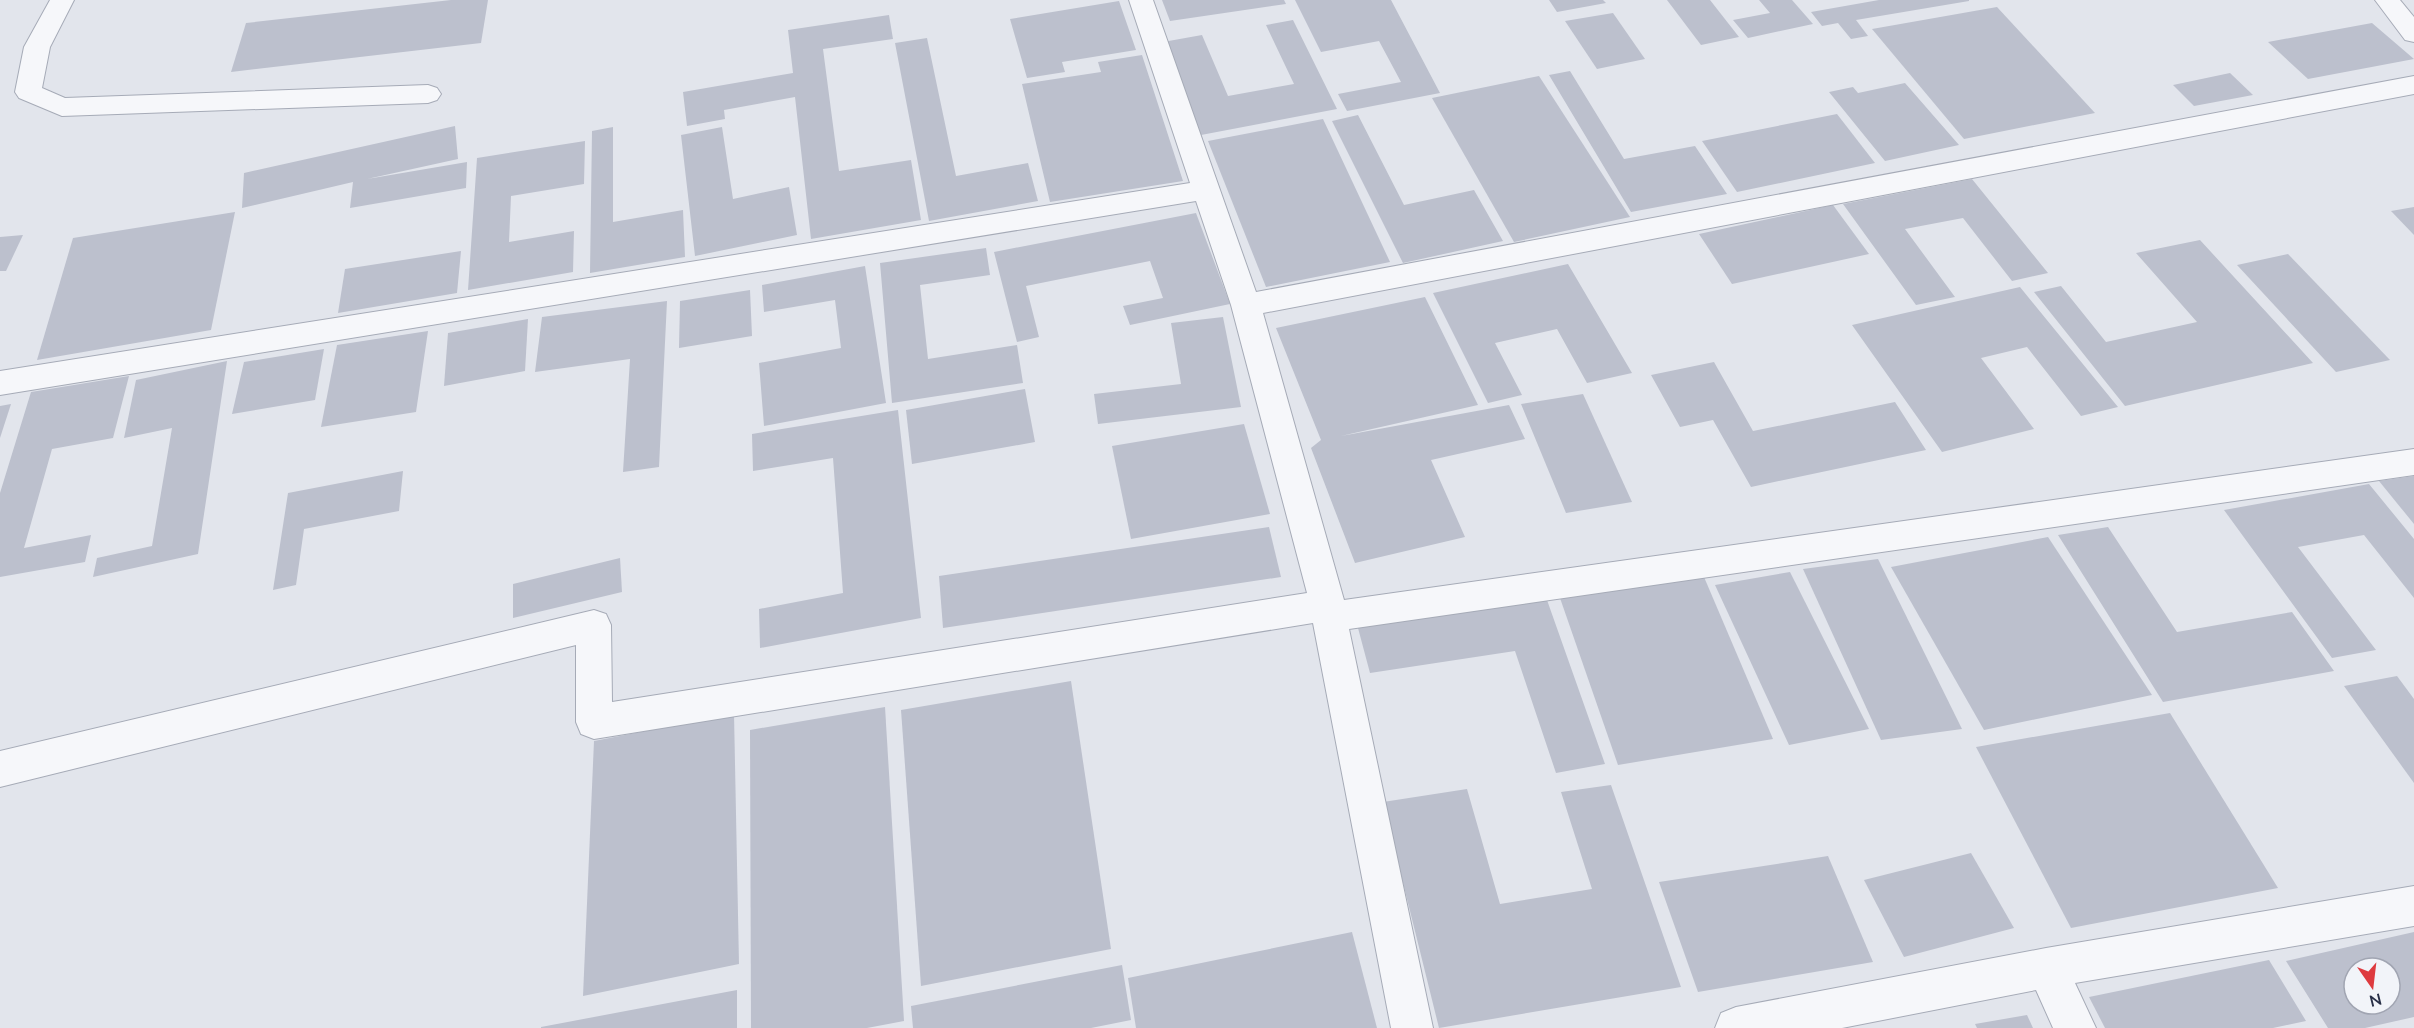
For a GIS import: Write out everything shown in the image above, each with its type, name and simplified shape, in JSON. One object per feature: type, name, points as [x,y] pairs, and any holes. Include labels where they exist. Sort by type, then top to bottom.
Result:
[{"type":"street","points":[[62,0],[37,47],[28,92],[62,106],[428,93]]},
{"type":"street","points":[[1141,0],[1246,305],[1330,611],[1412,1028]]},
{"type":"street","points":[[2387,0],[2414,34]]},
{"type":"street","points":[[1246,305],[2414,85]]},
{"type":"street","points":[[0,383],[1205,190]]},
{"type":"street","points":[[0,769],[594,625],[594,722],[1330,611],[2414,462]]},
{"type":"street","points":[[1737,1028],[2046,968],[2414,906]]},
{"type":"street","points":[[2046,968],[2075,1028]]},
{"type":"building","points":[[451,0],[488,0],[481,43],[231,72],[246,23]]},
{"type":"building","points":[[1162,0],[1284,0],[1286,4],[1170,21]]},
{"type":"building","points":[[1295,0],[1391,0],[1440,93],[1347,111],[1338,94],[1401,82],[1379,41],[1321,52]]},
{"type":"building","points":[[1549,0],[1603,0],[1606,3],[1557,12]]},
{"type":"building","points":[[1667,0],[1710,0],[1739,37],[1701,45]]},
{"type":"building","points":[[1759,0],[1792,0],[1813,24],[1748,38],[1733,20],[1770,13]]},
{"type":"building","points":[[1879,0],[1969,1],[1856,20],[1868,36],[1851,39],[1838,23],[1822,26],[1811,12]]},
{"type":"building","points":[[1119,1],[1136,50],[1062,62],[1065,72],[1027,78],[1010,19]]},
{"type":"building","points":[[1997,7],[2095,113],[1964,139],[1872,29]]},
{"type":"building","points":[[1613,13],[1645,59],[1597,69],[1565,21]]},
{"type":"building","points":[[889,15],[893,39],[823,49],[839,171],[911,160],[921,220],[811,239],[795,97],[724,110],[725,119],[687,126],[683,92],[793,73],[788,30]]},
{"type":"building","points":[[1293,20],[1337,109],[1201,135],[1163,42],[1202,35],[1228,96],[1294,84],[1266,25]]},
{"type":"building","points":[[2372,23],[2414,59],[2308,79],[2268,42]]},
{"type":"building","points":[[927,38],[956,176],[1028,163],[1038,201],[929,221],[895,43]]},
{"type":"building","points":[[1142,55],[1183,181],[1050,202],[1022,84],[1101,72],[1098,62]]},
{"type":"building","points":[[1570,71],[1624,159],[1695,146],[1727,194],[1631,212],[1549,75]]},
{"type":"building","points":[[2230,73],[2253,95],[2194,106],[2173,85]]},
{"type":"building","points":[[1539,76],[1630,217],[1514,242],[1432,98]]},
{"type":"building","points":[[1905,83],[1959,145],[1885,161],[1829,92],[1853,87],[1858,93]]},
{"type":"building","points":[[1837,114],[1875,163],[1737,192],[1702,141]]},
{"type":"building","points":[[1358,115],[1404,205],[1474,190],[1503,241],[1403,263],[1332,121]]},
{"type":"building","points":[[1323,119],[1390,262],[1266,287],[1208,141]]},
{"type":"building","points":[[455,126],[458,159],[367,179],[467,162],[466,188],[350,208],[353,182],[242,208],[244,173]]},
{"type":"building","points":[[613,127],[613,222],[683,210],[685,257],[590,273],[592,131]]},
{"type":"building","points":[[722,127],[733,199],[789,187],[797,235],[695,256],[681,135]]},
{"type":"building","points":[[585,141],[584,184],[511,196],[509,242],[574,231],[573,272],[468,290],[477,158]]},
{"type":"building","points":[[1972,179],[2048,273],[2012,281],[1963,218],[1905,229],[1955,297],[1916,305],[1843,204]]},
{"type":"building","points":[[1833,205],[1869,254],[1732,284],[1699,234]]},
{"type":"building","points":[[2414,207],[2414,235],[2391,211]]},
{"type":"building","points":[[235,212],[211,330],[37,360],[73,238]]},
{"type":"building","points":[[1196,213],[1230,304],[1130,325],[1123,306],[1163,298],[1150,261],[1026,286],[1039,337],[1017,342],[994,252]]},
{"type":"building","points":[[23,235],[6,271],[0,271],[0,237]]},
{"type":"building","points":[[2200,240],[2313,363],[2125,406],[2034,292],[2061,286],[2106,342],[2197,322],[2136,253]]},
{"type":"building","points":[[986,248],[990,275],[920,285],[928,359],[1017,345],[1023,383],[892,403],[880,263]]},
{"type":"building","points":[[461,251],[457,293],[338,313],[345,269]]},
{"type":"building","points":[[2288,254],[2390,360],[2336,372],[2237,265]]},
{"type":"building","points":[[1568,264],[1632,373],[1587,383],[1557,329],[1495,343],[1522,395],[1488,403],[1433,293]]},
{"type":"building","points":[[865,266],[886,403],[764,426],[759,363],[841,348],[835,300],[764,312],[762,285]]},
{"type":"building","points":[[2020,287],[2118,407],[2081,416],[2027,347],[1981,358],[2034,429],[1942,452],[1852,325]]},
{"type":"building","points":[[750,290],[752,336],[679,348],[680,301]]},
{"type":"building","points":[[1425,297],[1478,405],[1341,436],[1509,405],[1525,439],[1431,460],[1465,537],[1355,563],[1311,448],[1321,440],[1276,328]]},
{"type":"building","points":[[667,301],[659,467],[623,472],[630,359],[535,372],[542,317]]},
{"type":"building","points":[[1223,317],[1241,407],[1098,424],[1094,394],[1181,384],[1171,323]]},
{"type":"building","points":[[528,319],[525,371],[444,386],[448,333]]},
{"type":"building","points":[[428,331],[416,412],[321,427],[337,345]]},
{"type":"building","points":[[324,349],[315,400],[232,414],[244,362]]},
{"type":"building","points":[[227,361],[198,554],[93,577],[97,558],[152,546],[172,428],[124,438],[136,380]]},
{"type":"building","points":[[1714,362],[1753,431],[1895,402],[1926,450],[1751,487],[1713,420],[1680,427],[1651,375]]},
{"type":"building","points":[[129,376],[113,438],[52,449],[24,548],[91,535],[85,562],[0,577],[0,493],[31,392]]},
{"type":"building","points":[[1025,389],[1035,442],[912,464],[906,410]]},
{"type":"building","points":[[1583,394],[1632,502],[1566,513],[1521,404]]},
{"type":"building","points":[[11,404],[0,438],[0,406]]},
{"type":"building","points":[[898,410],[921,618],[760,648],[759,609],[843,593],[833,458],[753,471],[752,434]]},
{"type":"building","points":[[1244,424],[1270,514],[1131,539],[1112,446]]},
{"type":"building","points":[[403,471],[399,511],[304,529],[296,585],[273,590],[288,493]]},
{"type":"building","points":[[2414,476],[2414,524],[2379,481]]},
{"type":"building","points":[[2369,484],[2414,539],[2414,598],[2364,535],[2298,547],[2376,650],[2332,658],[2224,510]]},
{"type":"building","points":[[1269,527],[1281,577],[943,628],[939,576]]},
{"type":"building","points":[[2108,527],[2177,632],[2292,612],[2334,671],[2163,702],[2058,535]]},
{"type":"building","points":[[2048,537],[2152,695],[1984,730],[1891,567]]},
{"type":"building","points":[[620,558],[622,592],[513,618],[513,584]]},
{"type":"building","points":[[1878,559],[1962,729],[1881,740],[1803,569]]},
{"type":"building","points":[[1790,572],[1869,729],[1789,745],[1715,585]]},
{"type":"building","points":[[1704,577],[1773,739],[1618,765],[1560,598]]},
{"type":"building","points":[[1547,600],[1605,764],[1556,773],[1515,651],[1370,673],[1358,628]]},
{"type":"building","points":[[2397,676],[2414,699],[2414,783],[2344,686]]},
{"type":"building","points":[[1071,681],[1111,949],[921,986],[901,710]]},
{"type":"building","points":[[885,707],[904,1021],[867,1028],[751,1028],[750,730]]},
{"type":"building","points":[[2170,713],[2278,888],[2071,928],[1976,747]]},
{"type":"building","points":[[734,714],[739,964],[583,996],[594,741]]},
{"type":"building","points":[[1611,785],[1681,987],[1439,1028],[1383,802],[1467,789],[1500,904],[1592,889],[1561,792]]},
{"type":"building","points":[[1971,853],[2014,928],[1904,957],[1864,880]]},
{"type":"building","points":[[1828,856],[1873,962],[1698,992],[1659,882]]},
{"type":"building","points":[[1352,932],[1377,1028],[1136,1028],[1128,978]]},
{"type":"building","points":[[2414,932],[2414,1017],[2365,1028],[2328,1028],[2286,961]]},
{"type":"building","points":[[2269,960],[2306,1021],[2273,1028],[2105,1028],[2089,997]]},
{"type":"building","points":[[1122,965],[1131,1020],[1091,1028],[913,1028],[911,1006]]},
{"type":"building","points":[[737,990],[737,1028],[541,1028],[541,1027]]},
{"type":"building","points":[[2027,1015],[2033,1028],[1977,1028],[1975,1024]]}]
